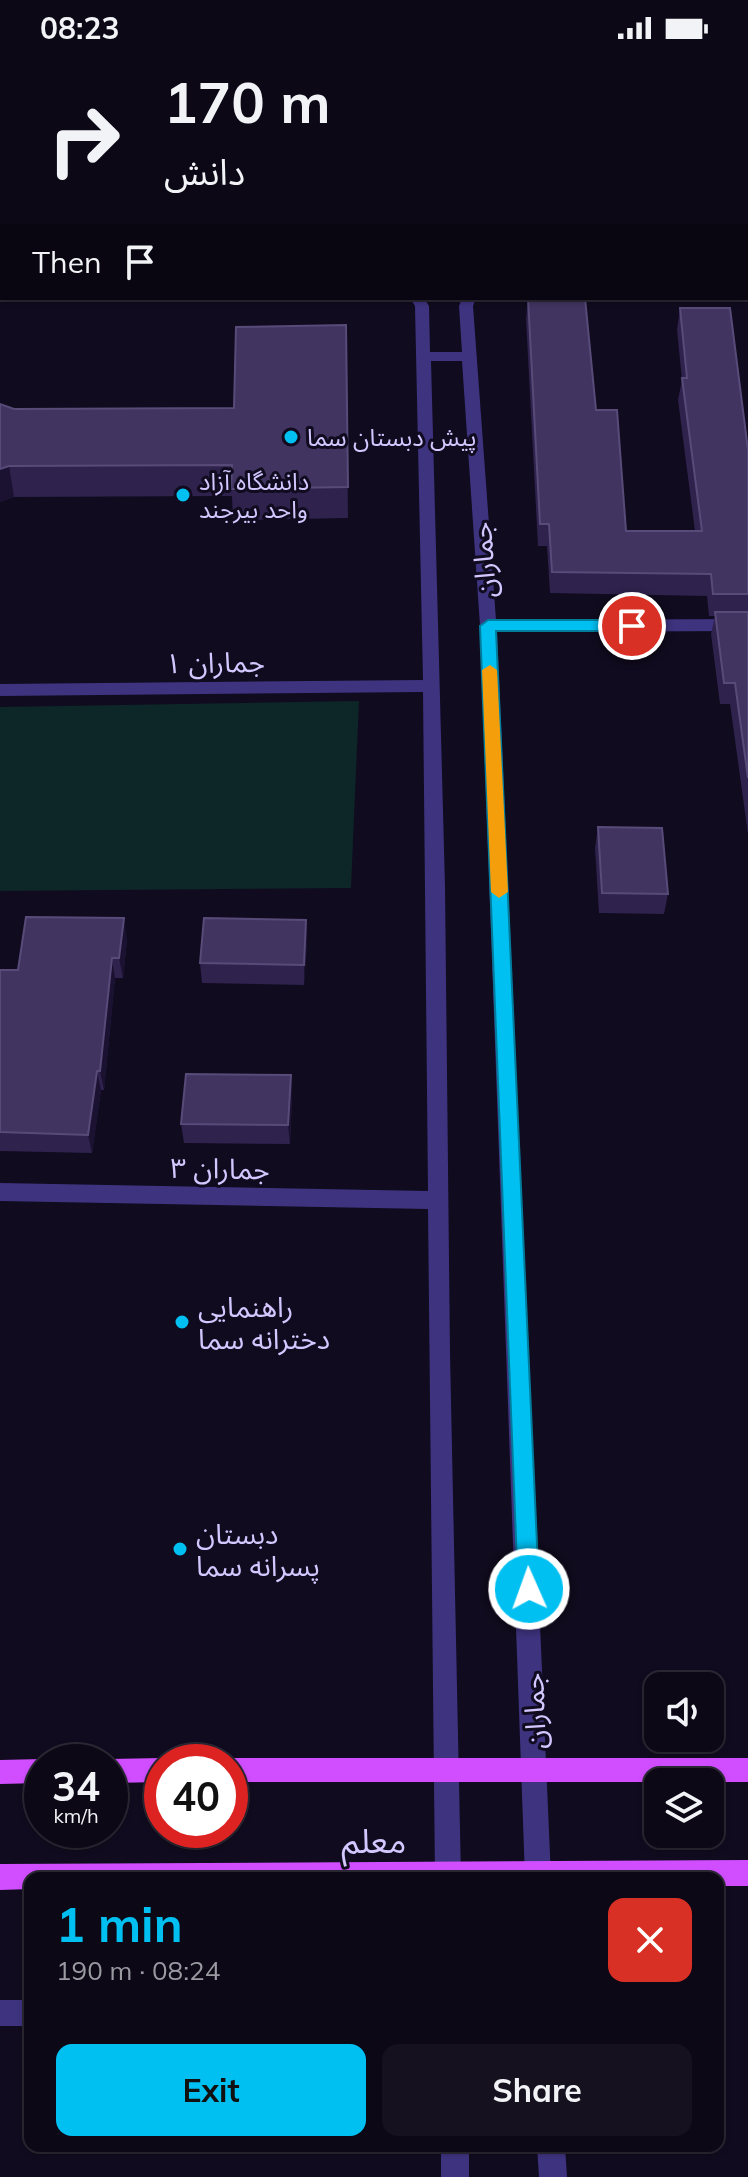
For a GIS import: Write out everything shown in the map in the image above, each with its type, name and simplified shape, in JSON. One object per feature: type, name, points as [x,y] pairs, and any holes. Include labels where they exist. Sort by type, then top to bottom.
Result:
[{"type":"main road","points":[[248,1770],[748,1770]]},
{"type":"main road","points":[[0,1772],[24,1771]]},
{"type":"main road","name":"معلم","points":[[724,1873],[748,1873]]},
{"type":"main road","name":"معلم","points":[[0,1877],[24,1877]]},
{"type":"street","name":"جماران","points":[[418,300],[422,306],[431,686],[448,1872]]},
{"type":"street","name":"جماران","points":[[469,300],[488,626],[538,1872]]},
{"type":"street","points":[[423,356],[470,357]]},
{"type":"street","points":[[488,626],[748,625]]},
{"type":"street","name":"جماران ۱","points":[[0,690],[431,686]]},
{"type":"street","name":"جماران ۳","points":[[0,1192],[438,1200]]},
{"type":"street","points":[[0,2013],[24,2013]]},
{"type":"street","points":[[455,2152],[455,2177]]},
{"type":"street","points":[[551,2152],[553,2177]]},
{"type":"green space","points":[[359,701],[351,888],[0,891],[0,707]]},
{"type":"building","points":[[528,300],[585,300],[596,410],[617,410],[626,531],[702,531],[682,378],[687,378],[680,308],[730,308],[748,450],[748,594],[713,594],[711,574],[552,572],[549,524],[540,524]]},
{"type":"building","points":[[346,325],[348,487],[231,489],[232,465],[9,466],[0,469],[0,404],[14,409],[234,408],[236,327]]},
{"type":"building","points":[[715,612],[748,612],[748,778],[735,683],[724,683]]},
{"type":"building","points":[[598,827],[662,828],[668,894],[602,893]]},
{"type":"building","points":[[26,917],[124,918],[119,958],[112,958],[100,1071],[97,1071],[88,1135],[0,1132],[0,970],[18,970]]},
{"type":"building","points":[[204,918],[306,920],[304,965],[200,963]]},
{"type":"building","points":[[186,1074],[291,1075],[288,1125],[181,1124]]},
{"type":"slow traffic","points":[[490,670],[499,892]]},
{"type":"place","name":"پیش دبستان سما","points":[[291,437]]},
{"type":"place","name":"دانشگاه آزاد واحد بیرجند","points":[[183,495]]},
{"type":"place","name":"راهنمایی دخترانه سما","points":[[182,1322]]},
{"type":"place","name":"دبستان پسرانه سما","points":[[180,1549]]},
{"type":"route","points":[[529,1589],[488,626],[632,626]]}]
